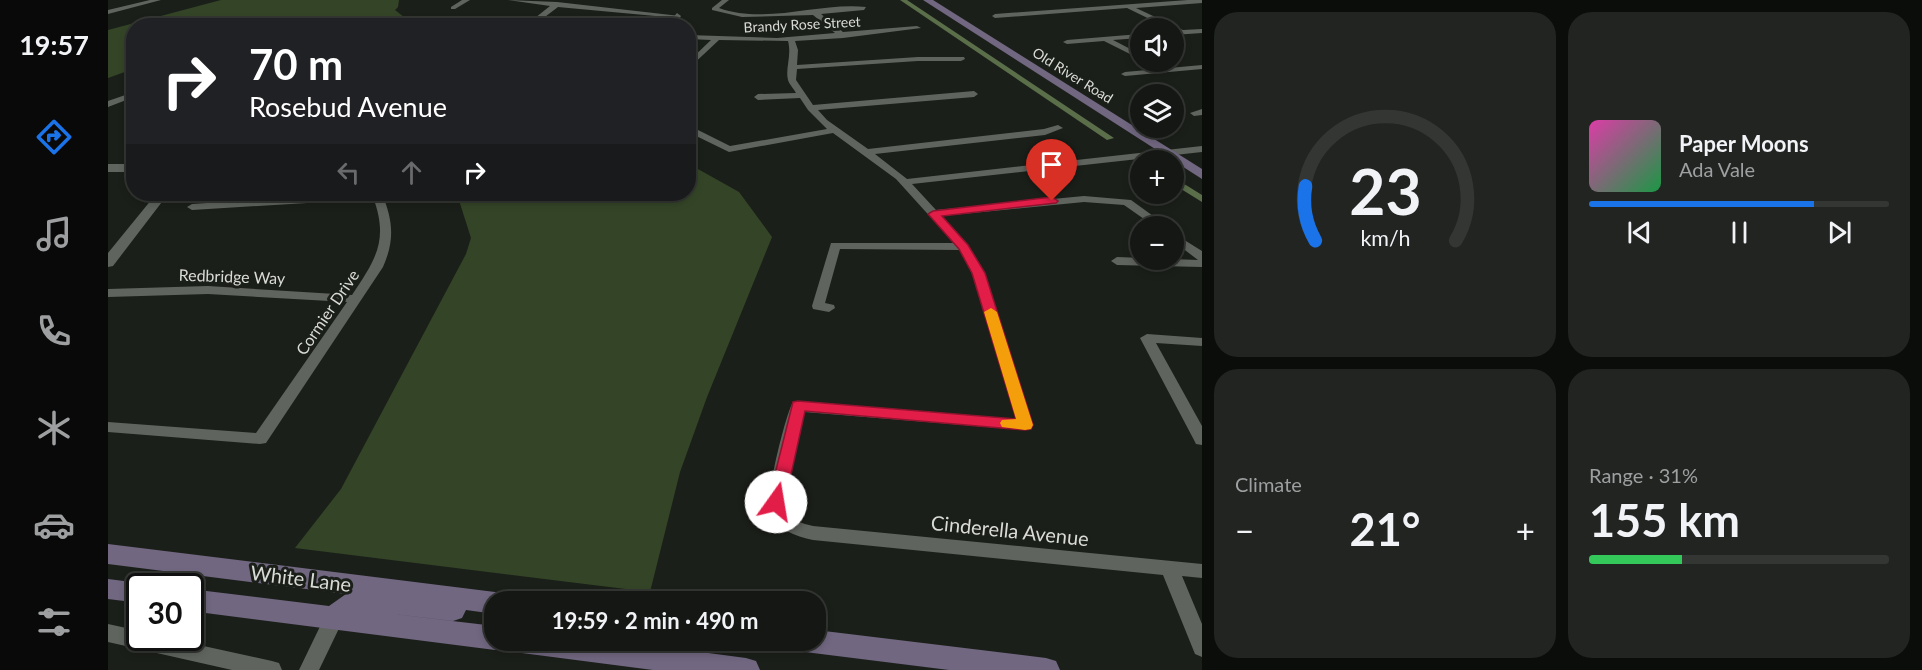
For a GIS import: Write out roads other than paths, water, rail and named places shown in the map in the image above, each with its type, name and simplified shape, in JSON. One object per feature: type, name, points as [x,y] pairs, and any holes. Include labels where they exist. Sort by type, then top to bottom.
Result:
[{"type":"main road","name":"Old River Road","points":[[927,0],[1163,150]]},
{"type":"main road","name":"Old River Road","points":[[939,0],[1130,119]]},
{"type":"main road","points":[[1160,138],[1180,150]]},
{"type":"main road","points":[[1184,153],[1202,163]]},
{"type":"main road","name":"Old River Road","points":[[1184,164],[1202,175]]},
{"type":"main road","name":"White Lane","points":[[108,554],[484,602]]},
{"type":"main road","points":[[108,589],[126,591]]},
{"type":"main road","points":[[334,618],[358,601],[380,601],[470,612],[484,607]]},
{"type":"main road","name":"White Lane","points":[[204,602],[484,637]]},
{"type":"main road","points":[[826,644],[926,663],[1046,670]]},
{"type":"main road","points":[[599,651],[746,670]]},
{"type":"street","points":[[108,12],[158,0]]},
{"type":"street","points":[[453,8],[467,0]]},
{"type":"street","points":[[511,0],[677,16]]},
{"type":"street","points":[[726,0],[714,8],[715,11],[760,15],[864,8],[853,0]]},
{"type":"street","points":[[994,16],[1202,1]]},
{"type":"street","points":[[539,18],[557,4]]},
{"type":"street","points":[[1127,6],[1152,18]]},
{"type":"street","points":[[814,12],[843,36]]},
{"type":"street","name":"Brandy Rose Street","points":[[696,38],[715,40],[791,39],[917,28]]},
{"type":"street","points":[[1184,33],[1202,31]]},
{"type":"street","points":[[1067,42],[1130,37]]},
{"type":"street","points":[[791,39],[794,50],[791,67],[792,80],[811,108],[835,130],[902,180],[964,247]]},
{"type":"street","points":[[1105,39],[1130,52]]},
{"type":"street","points":[[696,59],[715,40]]},
{"type":"street","points":[[791,67],[840,66],[939,58],[961,59]]},
{"type":"street","points":[[1184,70],[1202,68]]},
{"type":"street","points":[[1125,74],[1152,72]]},
{"type":"street","points":[[811,108],[974,94]]},
{"type":"street","points":[[759,97],[801,95]]},
{"type":"street","points":[[108,104],[126,97]]},
{"type":"street","points":[[867,152],[1046,132],[1058,128]]},
{"type":"street","points":[[696,132],[729,149],[835,130]]},
{"type":"street","points":[[1184,152],[1202,149]]},
{"type":"street","points":[[902,180],[1087,156],[1102,159],[1130,156]]},
{"type":"street","points":[[902,180],[1095,163],[1102,159]]},
{"type":"street","points":[[108,168],[126,168]]},
{"type":"street","points":[[933,214],[1067,199],[1127,202],[1147,216]]},
{"type":"street","points":[[108,263],[157,201]]},
{"type":"street","points":[[192,207],[291,201]]},
{"type":"street","name":"Cormier Drive","points":[[108,427],[260,439],[377,267],[387,241],[387,219],[380,201]]},
{"type":"street","points":[[1184,244],[1202,257]]},
{"type":"street","points":[[829,308],[818,306],[835,245],[964,247]]},
{"type":"street","name":"Cinderella Avenue","points":[[964,247],[981,280],[1025,425],[798,406],[776,502],[784,519],[792,526],[813,533],[1202,571]]},
{"type":"street","points":[[1117,261],[1202,263]]},
{"type":"street","name":"Redbridge Way","points":[[108,293],[208,290],[356,299]]},
{"type":"street","points":[[1202,342],[1147,338],[1202,440]]},
{"type":"street","points":[[1169,568],[1202,648]]},
{"type":"street","points":[[309,670],[334,618]]},
{"type":"street","points":[[108,633],[272,670]]},
{"type":"waterway","points":[[903,0],[1110,138]]},
{"type":"waterway","points":[[1184,187],[1202,199]]}]
